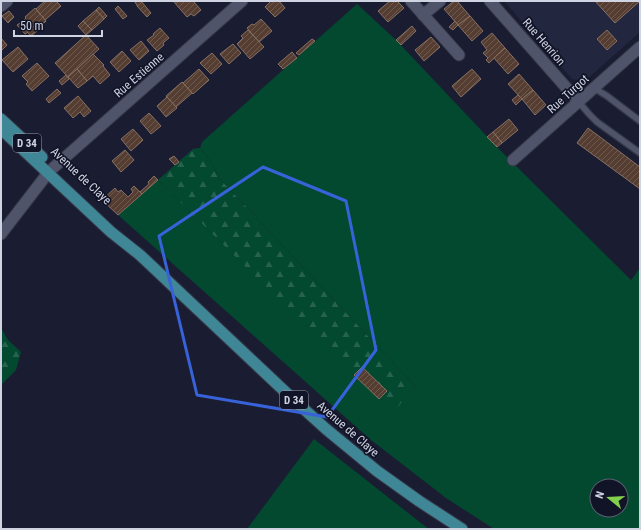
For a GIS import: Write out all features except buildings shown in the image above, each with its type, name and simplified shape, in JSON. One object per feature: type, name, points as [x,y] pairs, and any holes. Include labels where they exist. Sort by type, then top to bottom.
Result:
[{"type":"main road","name":"Avenue de Claye","points":[[1,119],[51,171]]},
{"type":"main road","name":"Avenue de Claye","points":[[1,129],[116,227],[140,255],[295,401],[377,471],[419,502],[462,529]]},
{"type":"street","points":[[1,6],[7,1]]},
{"type":"street","name":"Rue Estienne","points":[[1,234],[51,171],[242,1]]},
{"type":"street","points":[[411,1],[459,54]]},
{"type":"street","points":[[423,15],[440,1]]},
{"type":"street","name":"Rue Henrion","points":[[490,1],[578,101]]},
{"type":"street","name":"Rue Turgot","points":[[513,160],[640,47]]},
{"type":"lane","points":[[593,88],[607,96],[640,121]]},
{"type":"lane","points":[[578,101],[597,122],[640,153]]},
{"type":"highlighted area","points":[[263,167],[346,201],[376,350],[327,417],[197,395],[159,236]]},
{"type":"shaded area","points":[[504,1],[640,1],[640,32],[585,81],[572,79]]},
{"type":"green space","points":[[357,4],[396,40],[497,147],[631,280],[640,268],[640,529],[494,529],[446,498],[371,440],[118,215],[158,180],[393,412],[415,386],[218,177],[215,169],[200,148],[202,142]]},
{"type":"green space","points":[[200,148],[215,169],[218,177],[415,386],[393,413],[158,180],[193,149]]},
{"type":"green space","points":[[1,328],[8,340],[21,352],[16,370],[1,385]]},
{"type":"green space","points":[[314,439],[421,523],[429,529],[247,529]]}]
